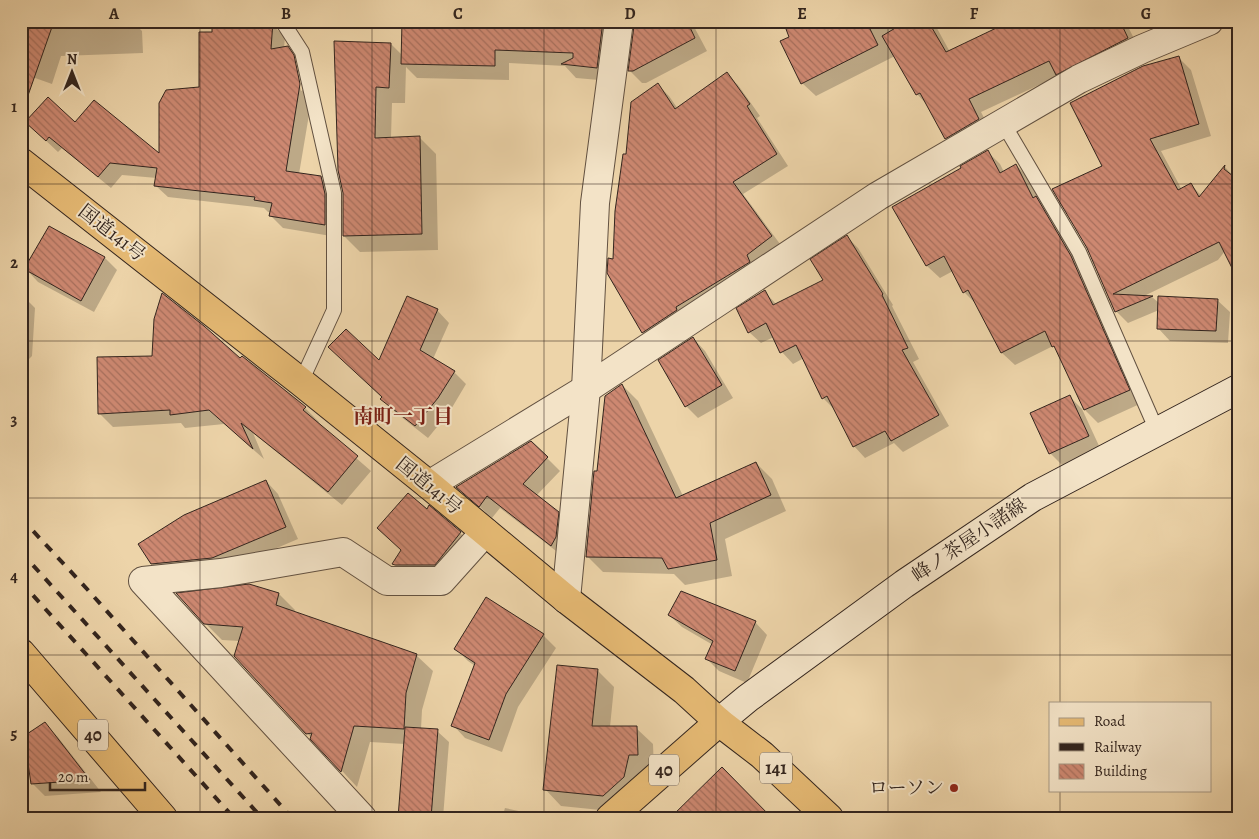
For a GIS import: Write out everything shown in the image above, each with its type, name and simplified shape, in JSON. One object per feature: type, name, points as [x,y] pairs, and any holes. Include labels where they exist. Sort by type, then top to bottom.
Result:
[{"type":"main road","name":"国道141号","points":[[21,162],[301,382],[566,599],[684,690],[719,722],[762,755],[829,818]]},
{"type":"main road","name":"40","points":[[21,653],[163,818]]},
{"type":"main road","name":"40","points":[[610,818],[719,722]]},
{"type":"street","points":[[566,599],[586,389],[595,204],[619,21]]},
{"type":"street","points":[[429,485],[586,389],[878,196],[1079,79],[1142,49],[1209,21]]},
{"type":"street","name":"峰ノ茶屋小諸線","points":[[719,722],[748,698],[904,584],[1034,497],[1238,389]]},
{"type":"street","points":[[362,818],[143,580],[221,573],[343,552],[387,580],[441,580],[485,532]]},
{"type":"lane","points":[[282,21],[302,52],[334,193],[334,310],[301,382]]},
{"type":"lane","points":[[1003,123],[1079,252],[1157,431]]},
{"type":"building","points":[[21,21],[36,21],[52,27],[25,104],[21,103]]},
{"type":"building","points":[[212,21],[273,21],[271,49],[288,46],[294,55],[300,84],[286,171],[321,176],[325,194],[325,225],[269,216],[272,203],[254,200],[255,197],[154,186],[157,168],[110,163],[98,177],[49,137],[46,141],[25,122],[48,97],[75,122],[94,100],[159,153],[159,103],[166,90],[199,87],[199,32],[212,32]]},
{"type":"building","points":[[402,21],[603,21],[597,68],[561,64],[573,58],[573,53],[495,50],[495,66],[401,64]]},
{"type":"building","points":[[644,21],[687,21],[695,38],[633,71],[628,71],[634,26]]},
{"type":"building","points":[[797,21],[866,21],[878,45],[801,84],[780,41],[789,37],[786,29]]},
{"type":"building","points":[[907,21],[928,21],[946,52],[1011,21],[1120,21],[1128,38],[1056,75],[1049,61],[969,99],[979,119],[945,139],[920,93],[916,95],[882,36]]},
{"type":"building","points":[[334,41],[391,43],[389,88],[376,87],[375,138],[420,136],[422,234],[343,236],[343,193],[338,170]]},
{"type":"building","points":[[1179,56],[1199,124],[1150,139],[1178,190],[1191,183],[1199,197],[1225,165],[1224,169],[1238,180],[1238,280],[1219,242],[1113,294],[1153,296],[1115,312],[1087,248],[1052,189],[1102,166],[1070,103],[1143,66]]},
{"type":"building","points":[[727,72],[750,104],[747,106],[777,154],[733,182],[772,236],[747,255],[750,262],[676,307],[677,310],[642,333],[607,273],[608,258],[613,259],[615,211],[623,154],[626,154],[631,102],[658,83],[675,109]]},
{"type":"building","points":[[988,150],[1000,173],[1016,164],[1033,198],[1036,196],[1071,256],[1130,390],[1084,410],[1045,331],[1001,353],[968,290],[963,293],[944,256],[926,266],[892,207],[961,168],[960,166]]},
{"type":"building","points":[[49,226],[105,257],[81,301],[24,269]]},
{"type":"building","points":[[847,235],[883,294],[908,348],[902,350],[939,415],[891,441],[885,431],[853,447],[827,396],[822,399],[796,345],[780,353],[766,323],[748,333],[736,308],[765,290],[773,305],[823,280],[810,259]]},
{"type":"building","points":[[162,293],[204,326],[240,358],[242,356],[306,407],[303,410],[358,456],[328,492],[241,423],[253,449],[209,410],[170,415],[170,410],[98,414],[97,357],[152,356],[154,319]]},
{"type":"building","points":[[407,296],[438,309],[420,350],[455,371],[438,398],[415,426],[380,399],[382,397],[328,347],[346,329],[379,360]]},
{"type":"building","points":[[1158,296],[1218,299],[1216,331],[1157,329]]},
{"type":"building","points":[[693,337],[722,385],[685,407],[658,360]]},
{"type":"building","points":[[622,384],[676,498],[756,462],[771,495],[710,523],[717,560],[668,569],[662,558],[586,557],[594,471],[597,471],[605,396]]},
{"type":"building","points":[[1070,395],[1089,436],[1049,454],[1030,413]]},
{"type":"building","points":[[531,441],[548,457],[523,484],[559,512],[556,537],[551,546],[487,496],[479,507],[456,487]]},
{"type":"building","points":[[266,480],[286,527],[212,558],[151,564],[138,544],[184,515]]},
{"type":"building","points":[[408,493],[427,509],[429,505],[461,532],[435,565],[392,564],[401,550],[377,528]]},
{"type":"building","points":[[249,584],[279,593],[276,605],[417,654],[406,693],[404,729],[354,726],[341,772],[310,739],[312,733],[306,734],[234,656],[243,627],[204,624],[176,593]]},
{"type":"building","points":[[681,591],[756,621],[735,671],[705,659],[713,641],[668,615]]},
{"type":"building","points":[[486,597],[544,634],[506,694],[489,740],[451,726],[475,663],[454,649]]},
{"type":"building","points":[[557,665],[598,669],[592,726],[637,726],[638,755],[629,755],[624,777],[603,796],[543,790]]},
{"type":"building","points":[[45,722],[90,780],[31,784],[24,736]]},
{"type":"building","points":[[405,727],[438,729],[431,818],[398,818]]},
{"type":"building","points":[[722,767],[772,818],[670,818]]},
{"type":"railway","points":[[21,518],[292,818]]},
{"type":"railway","points":[[21,552],[262,818]]},
{"type":"railway","points":[[21,582],[234,818]]},
{"type":"place","name":"ローソン","points":[[954,788]]},
{"type":"district","name":"南町一丁目","points":[[403,416]]}]
